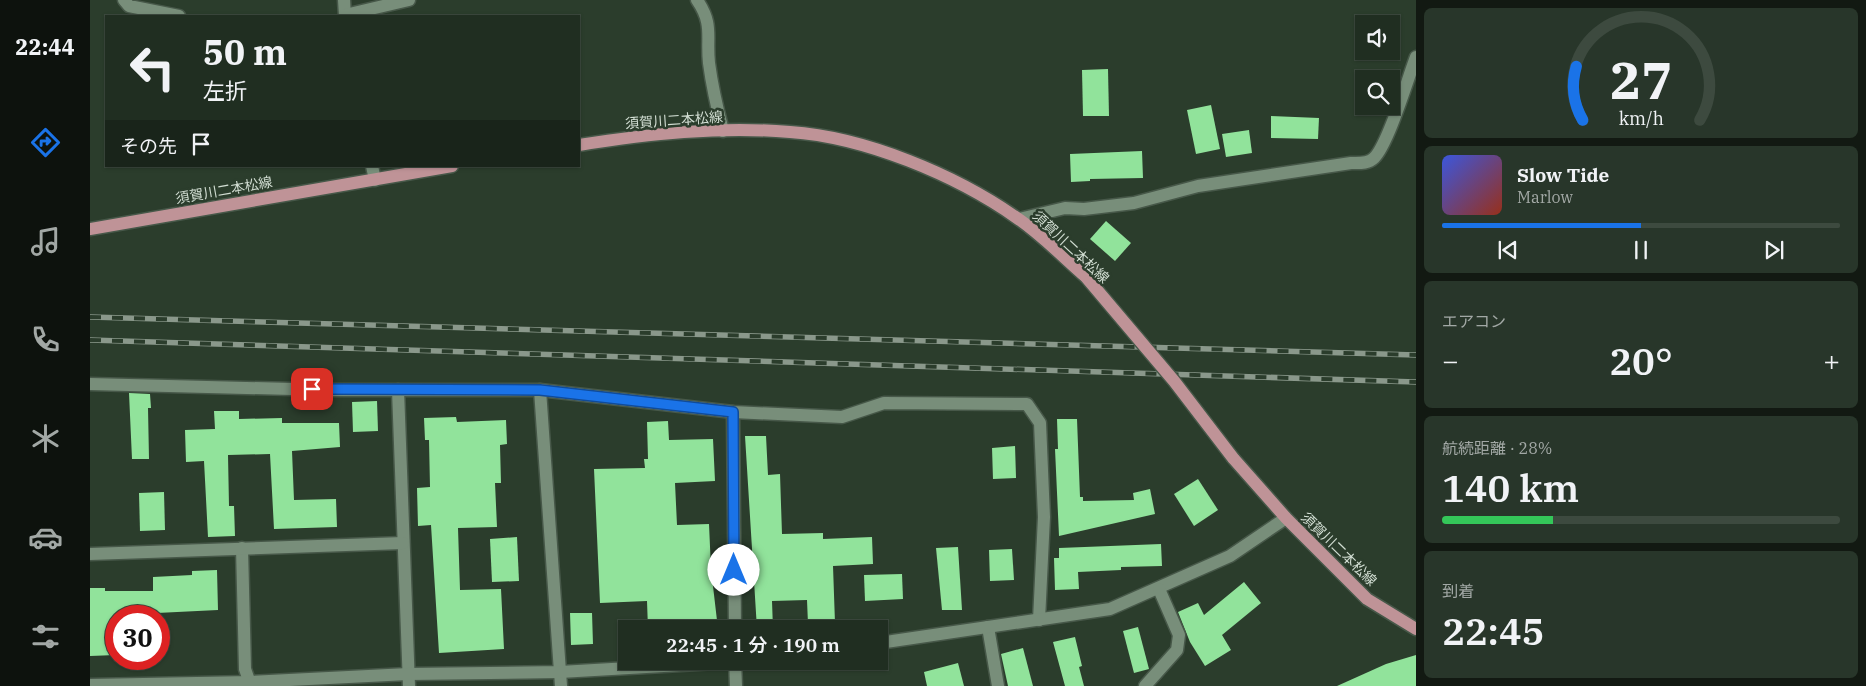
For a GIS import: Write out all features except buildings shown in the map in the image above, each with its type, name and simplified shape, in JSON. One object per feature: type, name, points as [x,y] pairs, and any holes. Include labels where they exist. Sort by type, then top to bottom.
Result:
[{"type":"main road","name":"須賀川二本松線","points":[[580,145],[664,133],[722,131],[791,132],[860,145],[900,157],[985,197],[1019,219],[1086,278],[1174,380],[1233,458],[1286,518],[1368,598],[1416,629]]},
{"type":"main road","name":"須賀川二本松線","points":[[90,229],[446,167]]},
{"type":"street","points":[[124,0],[129,6],[175,15]]},
{"type":"street","points":[[344,0],[345,15]]},
{"type":"street","points":[[349,15],[409,0]]},
{"type":"street","points":[[697,0],[705,14],[710,33],[709,59],[712,84],[722,131]]},
{"type":"street","points":[[1019,219],[1065,208],[1084,209],[1134,203],[1198,186],[1351,163],[1364,163],[1374,158],[1386,138],[1416,57]]},
{"type":"street","points":[[372,167],[375,180]]},
{"type":"street","points":[[90,384],[398,390],[540,390],[733,412],[842,418],[884,403],[1027,404],[1040,423],[1044,517],[1039,620]]},
{"type":"street","points":[[398,390],[402,543],[409,680]]},
{"type":"street","points":[[540,390],[561,686]]},
{"type":"street","points":[[733,412],[735,620]]},
{"type":"street","points":[[888,642],[1110,609],[1159,589],[1230,556],[1286,518]]},
{"type":"street","points":[[90,554],[402,543]]},
{"type":"street","points":[[242,548],[245,669],[250,684]]},
{"type":"street","points":[[1145,686],[1177,650],[1179,643],[1178,635],[1159,589]]},
{"type":"street","points":[[988,627],[998,686]]},
{"type":"street","points":[[90,685],[250,684],[409,680],[618,669]]},
{"type":"street","points":[[735,670],[736,686]]},
{"type":"railway","points":[[90,317],[1416,355]]},
{"type":"railway","points":[[90,340],[1416,382]]},
{"type":"route","points":[[312,389],[540,390],[733,412],[734,570]]}]
